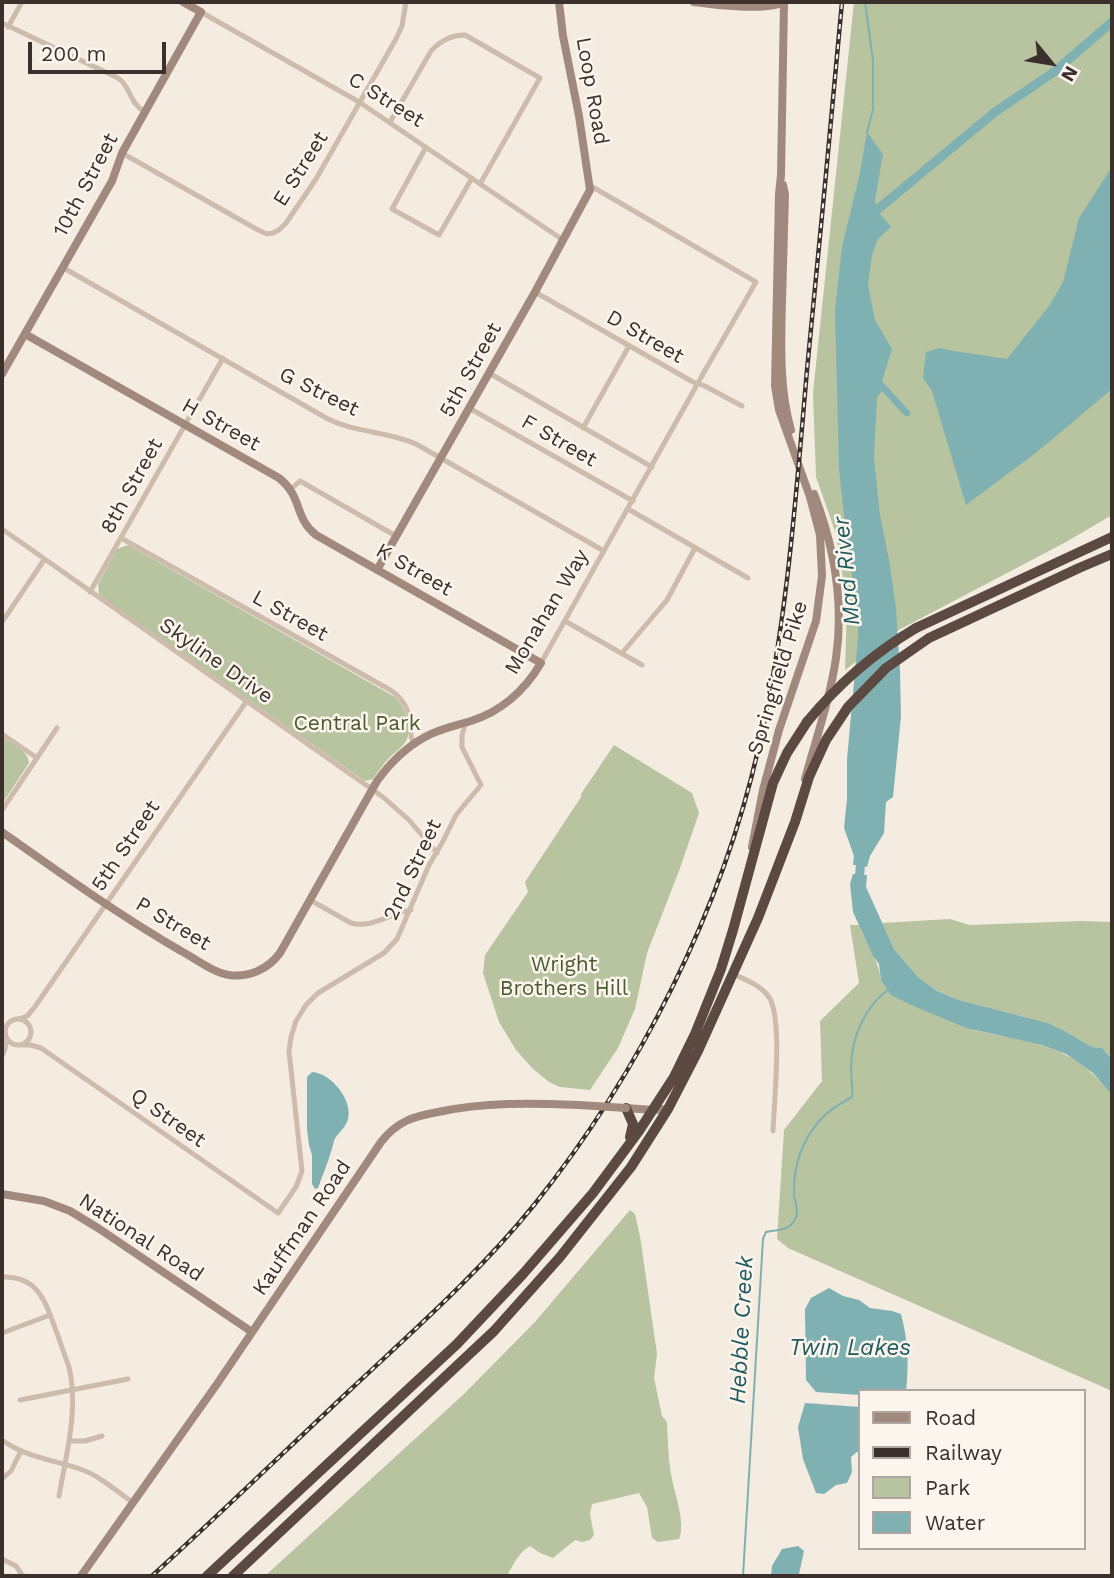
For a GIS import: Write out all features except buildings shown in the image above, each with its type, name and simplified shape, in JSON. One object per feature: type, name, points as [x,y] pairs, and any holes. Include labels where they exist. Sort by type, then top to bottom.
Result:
[{"type":"highway","points":[[207,1576],[457,1344],[523,1275],[580,1208],[653,1110],[684,1058],[705,1012],[729,944],[773,783],[787,753],[819,706],[853,673],[916,628],[1112,535]]},
{"type":"highway","points":[[233,1576],[447,1377],[502,1322],[553,1266],[643,1149],[668,1109],[698,1051],[768,891],[809,777],[826,740],[848,707],[886,668],[911,649],[943,631],[1112,554]]},
{"type":"highway","points":[[580,1208],[632,1133],[632,1121],[626,1108]]},
{"type":"street","points":[[22,2],[5,25],[118,78],[135,104],[145,112]]},
{"type":"street","name":"C Street","points":[[183,2],[359,102],[563,240]]},
{"type":"street","name":"E Street","points":[[122,153],[258,230],[273,233],[282,227],[307,194],[400,32],[407,2]]},
{"type":"street","name":"Loop Road","points":[[559,2],[591,186]]},
{"type":"street","points":[[694,2],[725,6],[777,6],[783,2]]},
{"type":"street","name":"Springfield Pike","points":[[741,901],[763,790],[779,730],[812,634],[819,607],[822,576],[820,535],[810,497],[779,410],[774,378],[781,175],[783,2]]},
{"type":"street","name":"10th Street","points":[[2,374],[112,181],[122,153],[201,12]]},
{"type":"street","points":[[390,122],[431,51],[453,36],[465,35],[540,78],[480,184]]},
{"type":"street","points":[[426,147],[392,209],[439,235],[472,178]]},
{"type":"street","name":"Springfield Pike","points":[[768,891],[803,786],[826,704],[836,660],[839,619],[837,577],[829,539],[796,447],[786,410],[782,335],[785,194],[781,175]]},
{"type":"street","name":"5th Street","points":[[377,569],[535,292],[589,195],[591,186]]},
{"type":"street","name":"Monahan Way","points":[[310,900],[377,781],[391,764],[414,743],[440,730],[489,713],[513,698],[529,680],[756,282],[591,186]]},
{"type":"street","name":"G Street","points":[[62,267],[333,421],[401,438],[604,551]]},
{"type":"street","name":"D Street","points":[[535,292],[692,382],[742,406]]},
{"type":"street","name":"H Street","points":[[25,334],[279,478],[291,489],[300,481],[396,537]]},
{"type":"street","points":[[583,428],[629,346]]},
{"type":"street","points":[[2,363],[12,356]]},
{"type":"street","name":"8th Street","points":[[90,592],[223,358]]},
{"type":"street","points":[[489,373],[652,467]]},
{"type":"street","name":"F Street","points":[[469,408],[633,501]]},
{"type":"street","name":"K Street","points":[[291,489],[309,529],[541,663]]},
{"type":"street","points":[[628,509],[748,578]]},
{"type":"street","name":"Skyline Drive","points":[[2,529],[373,791],[409,820],[437,853]]},
{"type":"street","name":"L Street","points":[[121,538],[392,691],[407,708],[411,739],[414,743]]},
{"type":"street","points":[[622,653],[667,600],[695,548]]},
{"type":"street","points":[[2,622],[44,559]]},
{"type":"street","points":[[565,621],[642,665]]},
{"type":"street","name":"5th Street","points":[[19,1019],[34,1009],[246,702]]},
{"type":"street","name":"2nd Street","points":[[278,1213],[296,1187],[302,1171],[289,1051],[296,1021],[318,993],[375,959],[399,936],[427,868],[456,814],[481,785],[462,747],[466,722]]},
{"type":"street","points":[[2,810],[57,728]]},
{"type":"street","points":[[2,734],[37,758]]},
{"type":"street","name":"P Street","points":[[2,832],[107,905],[170,945],[223,973],[239,975],[259,971],[274,960],[310,900]]},
{"type":"street","points":[[310,900],[358,925],[411,910]]},
{"type":"street","points":[[733,974],[752,983],[768,997],[775,1013],[772,1131]]},
{"type":"street","name":"5th Street","points":[[30,1030],[30,1018],[34,1009]]},
{"type":"street","points":[[2,1019],[11,1021]]},
{"type":"street","points":[[3,1055],[19,1045],[30,1038],[30,1030],[24,1020],[19,1019],[11,1021],[3,1028],[10,1044],[19,1045]]},
{"type":"street","name":"Q Street","points":[[30,1030],[41,1048]]},
{"type":"street","points":[[3,1055],[6,1039]]},
{"type":"street","name":"Q Street","points":[[19,1045],[41,1048],[278,1213]]},
{"type":"street","name":"Kauffman Road","points":[[81,1576],[381,1142],[397,1126],[417,1117],[470,1107],[525,1104],[668,1109]]},
{"type":"street","name":"National Road","points":[[2,1194],[44,1201],[70,1211],[252,1332]]},
{"type":"street","points":[[2,1277],[19,1279],[41,1294],[69,1367],[71,1416],[59,1496]]},
{"type":"street","points":[[2,1333],[50,1315]]},
{"type":"street","points":[[20,1400],[128,1380]]},
{"type":"street","points":[[69,1441],[85,1441],[102,1436]]},
{"type":"street","points":[[2,1440],[21,1451],[89,1473],[132,1502]]},
{"type":"street","points":[[2,1479],[11,1471],[21,1451]]},
{"type":"street","points":[[2,1559],[16,1566],[23,1576]]},
{"type":"green space","points":[[854,2],[1112,2],[1112,515],[893,633],[845,670],[847,605],[836,534],[816,477],[813,393]]},
{"type":"green space","name":"Central Park","points":[[128,545],[395,697],[408,719],[409,732],[404,744],[386,761],[373,779],[365,781],[117,608],[99,594],[98,584],[117,549]]},
{"type":"green space","points":[[2,737],[23,751],[29,763],[2,804]]},
{"type":"green space","name":"Wright Brothers Hill","points":[[614,745],[692,793],[699,813],[647,953],[635,1009],[618,1048],[590,1090],[560,1087],[532,1068],[516,1050],[499,1022],[483,973],[485,955],[528,892],[525,882]]},
{"type":"green space","points":[[950,919],[970,925],[1112,922],[1112,1059],[1101,1049],[1092,1047],[1048,1023],[959,1000],[937,991],[918,977],[894,949],[882,923]]},
{"type":"green space","points":[[850,925],[859,925],[875,959],[881,980],[954,1023],[1053,1049],[1066,1055],[1090,1071],[1112,1095],[1112,1391],[788,1248],[777,1239],[784,1130],[822,1081],[820,1021],[859,983]]},
{"type":"green space","points":[[630,1210],[635,1214],[640,1236],[657,1354],[654,1378],[662,1416],[667,1422],[671,1472],[681,1518],[679,1539],[658,1542],[652,1538],[647,1507],[639,1493],[592,1504],[590,1514],[594,1535],[590,1540],[575,1540],[553,1558],[530,1546],[519,1556],[507,1576],[265,1576],[464,1394],[535,1322]]},
{"type":"water","points":[[867,132],[883,154],[875,200],[877,210],[891,227],[878,239],[872,255],[868,285],[875,320],[892,349],[882,381],[911,413],[905,416],[882,391],[877,397],[874,458],[880,515],[896,608],[901,716],[893,797],[886,802],[884,833],[870,856],[867,867],[864,866],[864,860],[862,866],[859,866],[858,860],[856,865],[853,865],[854,856],[844,828],[858,608],[848,553],[839,469],[835,310],[842,247]]},
{"type":"water","points":[[1112,167],[1112,389],[1037,452],[966,505],[932,391],[923,378],[926,352],[940,348],[1007,359],[1049,306],[1063,282],[1079,218]]},
{"type":"water","points":[[853,874],[856,874],[856,878],[861,875],[862,879],[863,875],[867,875],[866,887],[894,949],[918,977],[937,991],[959,1000],[1048,1023],[1092,1047],[1102,1048],[1112,1059],[1112,1095],[1093,1073],[1066,1054],[1042,1045],[966,1028],[891,995],[881,980],[879,964],[853,912],[850,884]]},
{"type":"water","points":[[312,1072],[333,1082],[344,1096],[349,1112],[347,1122],[335,1139],[318,1188],[315,1189],[312,1184],[312,1155],[307,1129],[307,1077]]},
{"type":"water","name":"Twin Lakes","points":[[829,1288],[843,1296],[859,1300],[870,1308],[901,1314],[907,1352],[906,1389],[858,1389],[858,1395],[816,1392],[806,1380],[805,1309],[811,1298]]},
{"type":"water","name":"Twin Lakes","points":[[805,1403],[858,1407],[858,1452],[851,1457],[852,1472],[847,1483],[836,1485],[824,1494],[816,1493],[803,1459],[798,1427]]},
{"type":"water","points":[[798,1546],[804,1551],[799,1574],[771,1576],[772,1566],[782,1549]]},
{"type":"waterway","points":[[865,2],[873,61],[873,109],[867,132]]},
{"type":"waterway","name":"Mad River","points":[[871,220],[877,210],[995,112],[1054,72],[1112,22]]},
{"type":"waterway","name":"Mad River","points":[[859,886],[861,855]]},
{"type":"waterway","name":"Hebble Creek","points":[[743,1576],[763,1239],[766,1232],[785,1229],[796,1218],[795,1174],[800,1154],[814,1127],[824,1116],[852,1097],[851,1069],[856,1035],[866,1014],[889,989]]},
{"type":"railway","points":[[152,1576],[445,1301],[513,1230],[572,1154],[608,1101],[642,1045],[699,929],[743,807],[759,746],[777,653],[794,512],[842,2]]}]
